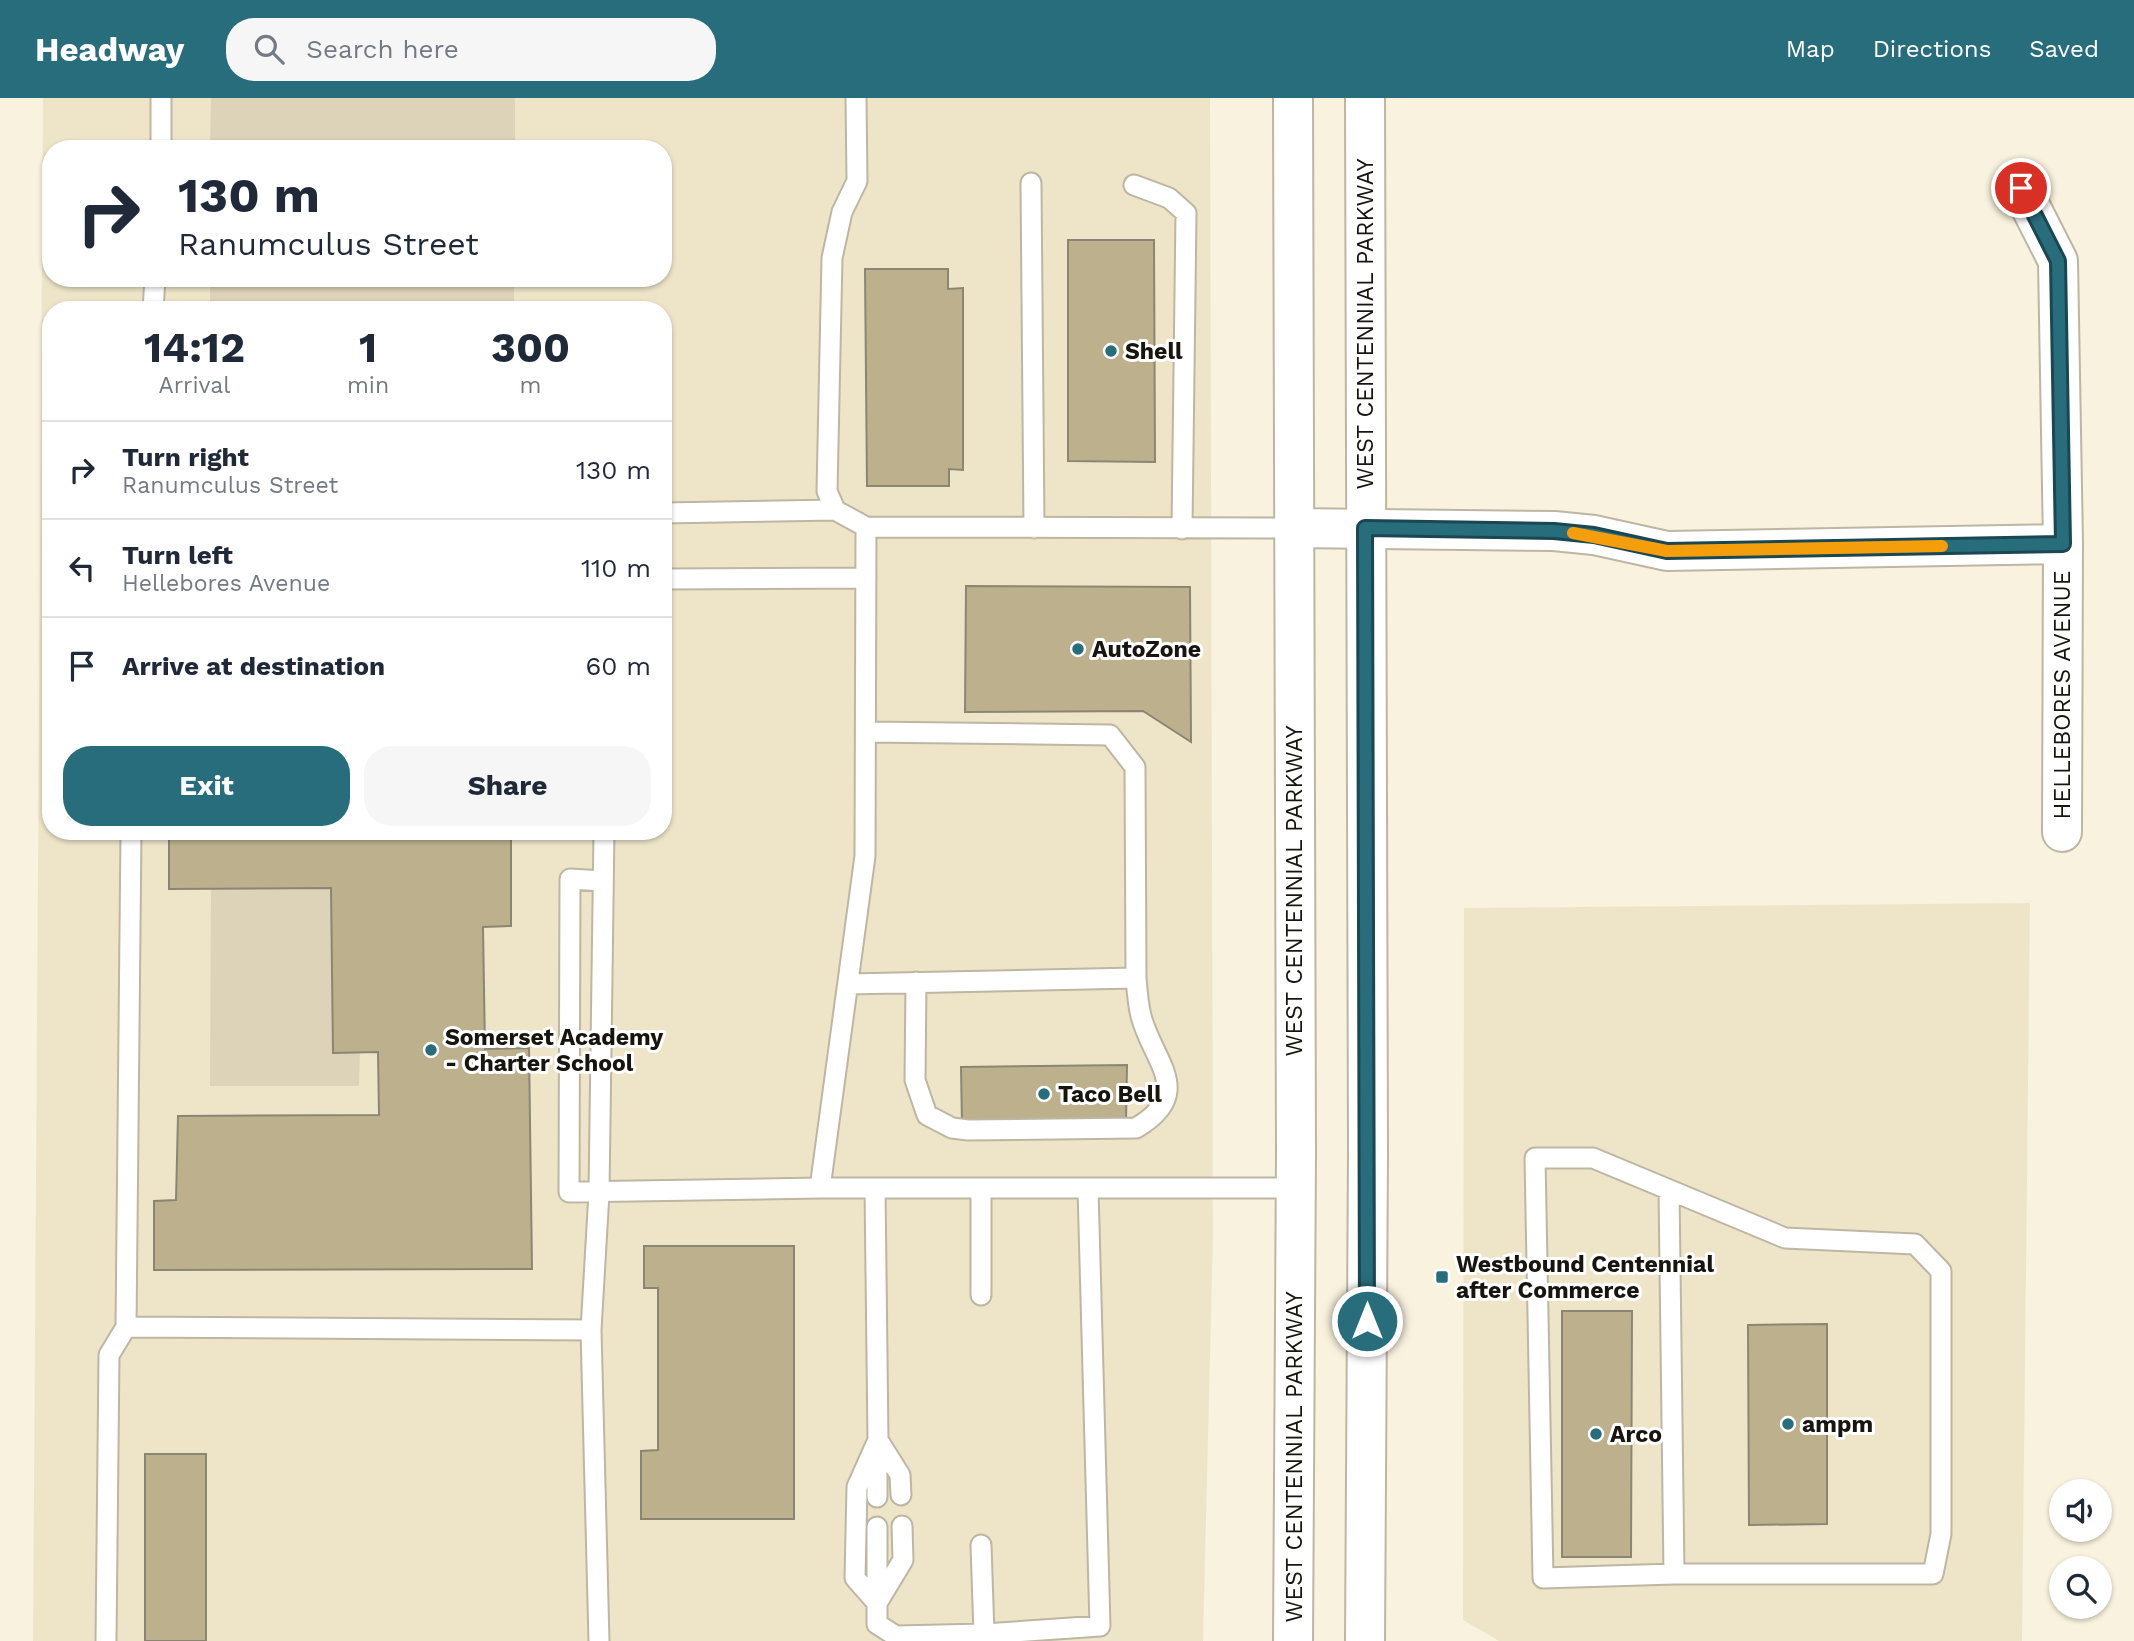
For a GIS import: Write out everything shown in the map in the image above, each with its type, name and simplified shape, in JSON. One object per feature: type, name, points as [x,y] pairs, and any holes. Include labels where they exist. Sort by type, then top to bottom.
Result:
[{"type":"main road","name":"WEST CENTENNIAL PARKWAY","points":[[1293,98],[1292,528],[1296,1188],[1293,1641]]},
{"type":"main road","name":"WEST CENTENNIAL PARKWAY","points":[[1365,98],[1368,1165],[1365,1641]]},
{"type":"main road","name":"HELLEBORES AVENUE","points":[[2021,188],[2058,261],[2063,544],[2062,832]]},
{"type":"main road","points":[[1292,528],[1554,531],[1594,535],[1667,551],[2063,544]]},
{"type":"lane","points":[[161,98],[161,140]]},
{"type":"lane","points":[[835,510],[827,491],[832,258],[842,212],[857,181],[856,98]]},
{"type":"lane","points":[[1031,183],[1034,528]]},
{"type":"lane","points":[[1134,185],[1169,198],[1186,213],[1182,529]]},
{"type":"lane","points":[[672,513],[835,510],[866,527],[1292,528]]},
{"type":"lane","points":[[820,1188],[865,856],[866,527]]},
{"type":"lane","points":[[672,579],[866,578]]},
{"type":"lane","points":[[867,732],[1110,735],[1135,767],[1136,978],[1141,1018],[1168,1080],[1164,1101],[1155,1117],[1136,1128],[952,1128],[927,1115],[915,1080],[916,982]]},
{"type":"lane","points":[[106,1641],[109,1355],[126,1327],[131,840]]},
{"type":"lane","points":[[599,1641],[591,1330],[600,1193],[604,840]]},
{"type":"lane","points":[[603,881],[570,879],[569,1192],[820,1188],[1296,1188]]},
{"type":"lane","points":[[848,984],[1136,978]]},
{"type":"lane","points":[[1535,1157],[1592,1158],[1668,1190],[1785,1238],[1914,1244],[1941,1271],[1941,1534],[1933,1574],[1674,1574],[1543,1578],[1535,1157]]},
{"type":"lane","points":[[875,1188],[877,1497]]},
{"type":"lane","points":[[981,1188],[981,1295]]},
{"type":"lane","points":[[877,1527],[877,1624],[896,1636],[984,1634],[1100,1626],[1087,1189]]},
{"type":"lane","points":[[1668,1190],[1674,1574]]},
{"type":"lane","points":[[126,1327],[591,1330]]},
{"type":"lane","points":[[877,1440],[901,1475],[901,1495]]},
{"type":"lane","points":[[877,1440],[857,1486],[855,1578],[877,1603]]},
{"type":"lane","points":[[877,1603],[903,1560],[902,1527]]},
{"type":"lane","points":[[981,1545],[984,1634]]},
{"type":"shaded area","points":[[43,98],[1210,98],[1213,1235],[1203,1641],[33,1641],[42,252],[42,287],[672,287],[672,140],[43,140]]},
{"type":"shaded area","points":[[211,98],[515,98],[515,140],[210,140]]},
{"type":"shaded area","points":[[210,287],[514,287],[514,301],[210,301]]},
{"type":"shaded area","points":[[331,888],[333,1052],[360,1052],[359,1086],[210,1086],[211,889]]},
{"type":"shaded area","points":[[2030,903],[2022,1641],[1499,1641],[1463,1620],[1464,908]]},
{"type":"building","name":"Shell","points":[[1068,240],[1154,240],[1155,462],[1068,461]]},
{"type":"building","points":[[865,269],[948,269],[948,289],[963,288],[963,470],[949,469],[949,486],[867,486]]},
{"type":"building","name":"AutoZone","points":[[966,586],[1190,587],[1191,742],[1143,711],[965,712]]},
{"type":"building","name":"Somerset Academy - Charter School","points":[[169,840],[511,840],[511,926],[483,927],[485,1049],[529,1048],[532,1269],[154,1270],[154,1201],[176,1200],[178,1116],[379,1115],[378,1052],[333,1053],[331,888],[169,889]]},
{"type":"building","name":"Taco Bell","points":[[1127,1065],[1126,1121],[962,1125],[961,1067]]},
{"type":"building","points":[[644,1246],[794,1246],[794,1519],[641,1519],[641,1451],[658,1450],[658,1288],[644,1288]]},
{"type":"building","name":"Arco","points":[[1562,1311],[1632,1311],[1631,1557],[1562,1557]]},
{"type":"building","name":"ampm","points":[[1827,1324],[1827,1524],[1749,1525],[1748,1325]]},
{"type":"building","points":[[145,1454],[206,1454],[206,1641],[145,1641]]},
{"type":"slow traffic","points":[[1573,533],[1667,551],[1942,546]]},
{"type":"place","name":"Shell","points":[[1111,351]]},
{"type":"place","name":"AutoZone","points":[[1078,649]]},
{"type":"place","name":"Somerset Academy - Charter School","points":[[431,1050]]},
{"type":"place","name":"Taco Bell","points":[[1044,1094]]},
{"type":"place","name":"Westbound Centennial after Commerce","points":[[1442,1277]]},
{"type":"place","name":"ampm","points":[[1788,1424]]},
{"type":"place","name":"Arco","points":[[1596,1434]]},
{"type":"route","points":[[1367,1321],[1365,528],[1554,531],[1594,535],[1667,551],[2063,544],[2058,261],[2021,188]]}]
